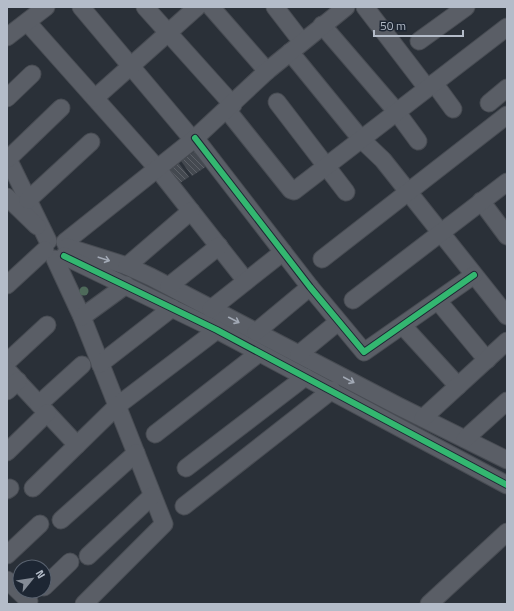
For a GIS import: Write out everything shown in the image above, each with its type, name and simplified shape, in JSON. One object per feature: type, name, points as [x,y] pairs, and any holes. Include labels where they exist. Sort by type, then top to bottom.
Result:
[{"type":"street","points":[[82,7],[194,139],[310,287],[364,352],[474,276]]},
{"type":"street","points":[[144,7],[168,33],[230,107],[292,192],[296,191],[396,111],[507,27]]},
{"type":"street","points":[[95,98],[197,7]]},
{"type":"street","points":[[211,7],[267,71]]},
{"type":"street","points":[[275,7],[296,47],[361,139],[383,160],[507,316]]},
{"type":"street","points":[[365,7],[430,85],[452,108]]},
{"type":"street","points":[[419,41],[466,7]]},
{"type":"street","points":[[7,285],[194,139],[267,71],[342,8]]},
{"type":"street","points":[[7,38],[33,13],[95,98],[157,168],[246,281]]},
{"type":"street","points":[[322,25],[396,111],[418,141]]},
{"type":"street","points":[[7,98],[32,74]]},
{"type":"street","points":[[488,103],[507,88]]},
{"type":"street","points":[[277,102],[327,165],[346,192]]},
{"type":"street","points":[[56,247],[127,266],[169,286],[381,397],[506,459],[500,482],[374,412],[217,330],[126,285],[56,247],[14,202],[8,158],[61,108]]},
{"type":"street","points":[[322,259],[507,115]]},
{"type":"street","points":[[14,202],[91,142]]},
{"type":"street","points":[[353,300],[507,182]]},
{"type":"street","points":[[482,201],[507,236]]},
{"type":"street","points":[[127,266],[191,211]]},
{"type":"street","points":[[169,286],[219,246]]},
{"type":"street","points":[[56,247],[152,496],[164,521],[163,526],[84,604]]},
{"type":"street","points":[[211,309],[283,252]]},
{"type":"street","points":[[82,317],[126,285]]},
{"type":"street","points":[[256,332],[310,287]]},
{"type":"street","points":[[438,301],[487,360]]},
{"type":"street","points":[[100,364],[172,308]]},
{"type":"street","points":[[299,354],[338,322]]},
{"type":"street","points":[[7,362],[47,325]]},
{"type":"street","points":[[403,326],[458,386]]},
{"type":"street","points":[[33,488],[117,406],[217,330]]},
{"type":"street","points":[[423,418],[507,341]]},
{"type":"street","points":[[155,434],[259,353]]},
{"type":"street","points":[[7,452],[43,408],[82,365]]},
{"type":"street","points":[[186,468],[305,377]]},
{"type":"street","points":[[11,381],[43,408],[77,445]]},
{"type":"street","points":[[184,506],[332,390]]},
{"type":"street","points":[[374,412],[381,397]]},
{"type":"street","points":[[465,439],[507,401]]},
{"type":"street","points":[[60,520],[136,453]]},
{"type":"street","points":[[88,556],[152,496]]},
{"type":"street","points":[[7,555],[40,524]]},
{"type":"street","points":[[429,604],[507,532]]},
{"type":"street","points":[[52,579],[70,562]]},
{"type":"building","points":[[199,148],[210,164],[192,176],[181,161]]},
{"type":"building","points":[[178,162],[189,177],[174,187],[164,173]]},
{"type":"cycle path","points":[[195,138],[310,287],[364,352],[474,275]]},
{"type":"cycle path","points":[[64,256],[217,330],[507,485]]}]
